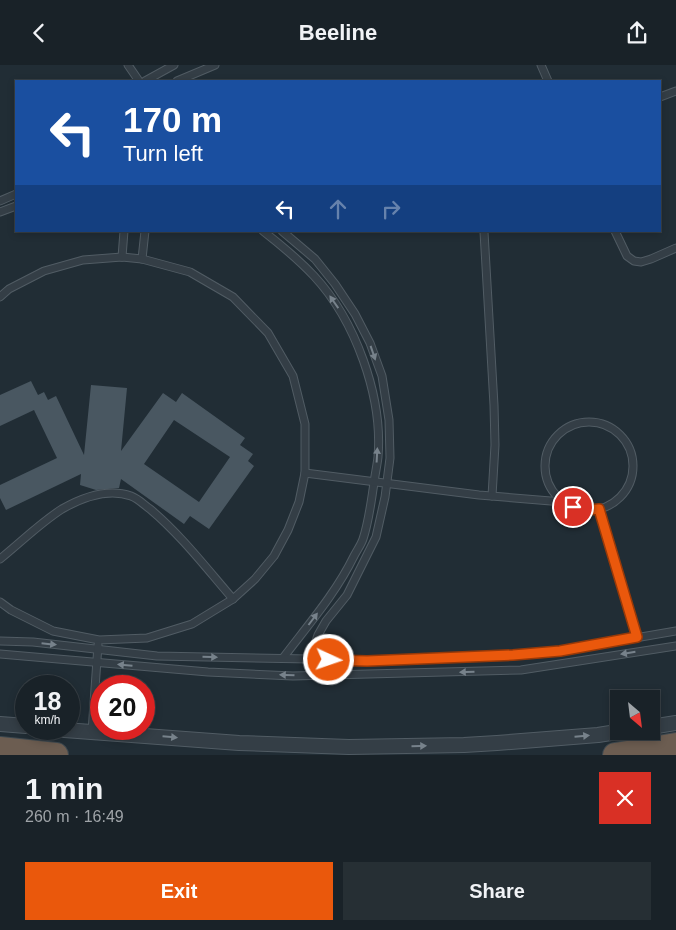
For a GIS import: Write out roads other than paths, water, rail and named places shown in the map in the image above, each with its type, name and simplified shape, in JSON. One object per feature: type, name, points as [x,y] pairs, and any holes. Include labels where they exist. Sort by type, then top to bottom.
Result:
[{"type":"highway","points":[[615,755],[676,745]]},
{"type":"highway","points":[[0,749],[56,755]]},
{"type":"street","points":[[660,726],[676,723]]},
{"type":"street","points":[[0,724],[15,726]]},
{"type":"street","points":[[155,737],[239,743],[349,747],[472,744],[551,739],[610,732]]},
{"type":"lane","points":[[128,65],[138,80]]},
{"type":"lane","points":[[148,80],[174,65]]},
{"type":"lane","points":[[179,80],[215,65]]},
{"type":"lane","points":[[541,65],[548,80]]},
{"type":"lane","points":[[661,97],[676,91]]},
{"type":"lane","points":[[0,201],[15,194]]},
{"type":"lane","points":[[0,212],[15,206]]},
{"type":"lane","points":[[122,257],[124,232]]},
{"type":"lane","points":[[142,259],[145,232]]},
{"type":"lane","points":[[264,232],[288,251],[315,277],[336,303],[352,332],[366,369],[374,397],[377,421],[378,456],[363,539],[346,573],[283,658]]},
{"type":"lane","points":[[283,232],[315,259],[355,314],[370,343],[382,376],[389,420],[390,458],[376,537],[347,595],[326,621],[318,635],[310,659]]},
{"type":"lane","points":[[484,232],[494,405],[495,445],[492,496]]},
{"type":"lane","points":[[615,232],[627,256],[634,261],[641,262],[651,259],[676,248]]},
{"type":"lane","points":[[0,297],[9,289],[44,271],[82,260],[122,257],[142,259],[190,272],[233,297],[268,333],[293,376],[305,424],[305,473],[299,502],[288,530],[274,556],[255,579],[233,599],[192,624],[146,637],[99,640],[53,631],[11,610],[0,601]]},
{"type":"lane","points":[[305,473],[564,503],[586,510],[599,509],[612,504],[622,496],[630,484],[634,470],[633,456],[627,442],[618,431],[605,424],[591,421],[576,423],[563,429],[553,439],[546,453],[544,466],[546,479],[552,491],[564,503]]},
{"type":"lane","points":[[0,559],[63,509],[98,494],[124,494],[134,497],[161,519],[233,599]]},
{"type":"lane","points":[[599,509],[637,637]]},
{"type":"lane","points":[[0,641],[33,642],[157,656],[367,661],[513,655],[560,651],[676,631]]},
{"type":"lane","points":[[95,675],[99,640]]},
{"type":"lane","points":[[0,654],[208,672],[293,676],[521,670],[676,646]]}]
